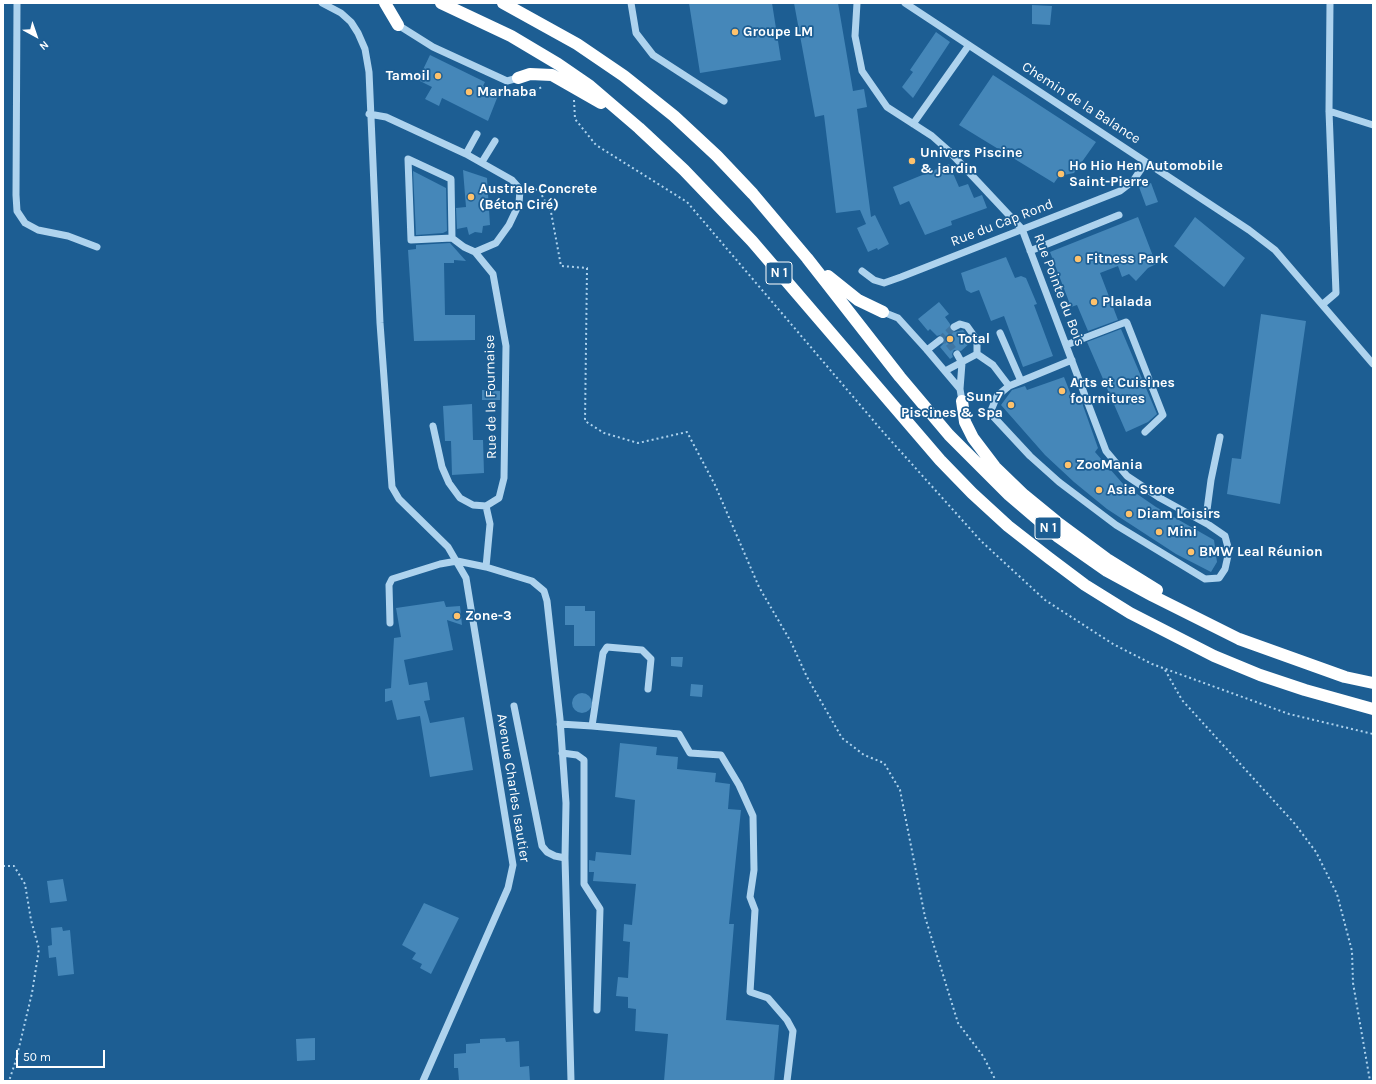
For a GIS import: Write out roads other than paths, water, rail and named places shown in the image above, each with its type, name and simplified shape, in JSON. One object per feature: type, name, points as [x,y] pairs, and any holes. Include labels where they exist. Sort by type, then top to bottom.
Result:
[{"type":"highway","points":[[385,3],[398,25]]},
{"type":"highway","name":"N 1","points":[[441,3],[511,36],[558,64],[590,86],[639,128],[684,170],[752,241],[940,460],[972,493],[1003,521],[1049,558],[1085,585],[1130,613],[1214,656],[1275,680],[1373,709]]},
{"type":"highway","name":"N 1","points":[[503,3],[577,44],[624,76],[674,116],[717,156],[807,258],[900,377],[949,435],[1009,495],[1057,536],[1107,571],[1199,620],[1239,639],[1345,677],[1373,683]]},
{"type":"highway","points":[[519,84],[530,74],[552,75],[572,85],[639,128]]},
{"type":"highway","points":[[807,258],[858,300],[883,312]]},
{"type":"highway","points":[[962,401],[965,422],[973,438],[995,467],[1024,495],[1107,560],[1160,592],[1199,620]]},
{"type":"street","points":[[17,3],[17,210],[25,223],[38,230],[68,236],[98,247]]},
{"type":"street","points":[[322,3],[341,13],[351,22],[365,49],[369,72],[369,114],[380,323],[392,487],[399,499],[448,547],[457,561]]},
{"type":"street","points":[[631,3],[636,33],[652,55],[724,102]]},
{"type":"street","points":[[857,3],[855,36],[862,71],[887,107],[949,151],[1022,229]]},
{"type":"street","name":"Chemin de la Balance","points":[[905,3],[1249,230],[1275,250],[1373,364]]},
{"type":"street","points":[[1323,304],[1336,292],[1329,111],[1330,3]]},
{"type":"street","points":[[398,25],[433,47],[507,81],[519,84]]},
{"type":"street","points":[[913,124],[969,45]]},
{"type":"street","points":[[1329,111],[1373,125]]},
{"type":"street","points":[[369,114],[386,117],[466,154],[512,180],[520,189],[519,204],[509,226],[496,242],[475,252],[464,247],[452,238],[411,240],[408,159],[451,179],[452,238]]},
{"type":"street","points":[[466,154],[477,134]]},
{"type":"street","points":[[482,162],[495,141]]},
{"type":"street","name":"Rue du Cap Rond","points":[[862,270],[874,280],[884,283],[901,277],[1120,191],[1133,181],[1146,162]]},
{"type":"street","points":[[1030,251],[1119,215]]},
{"type":"street","name":"Rue Pointe du Bois","points":[[1022,229],[1030,251],[1072,360],[1106,450],[1128,476],[1160,498],[1202,521],[1225,536],[1228,551],[1225,569],[1219,578],[1204,579],[1116,525],[1059,482],[990,413],[997,396],[1010,386],[1072,360]]},
{"type":"street","name":"Rue de la Fournaise","points":[[475,252],[493,274],[506,346],[504,478],[499,498],[486,506]]},
{"type":"street","points":[[883,312],[898,318],[928,350],[960,389]]},
{"type":"street","points":[[1066,345],[1126,322],[1128,323],[1163,415],[1145,432]]},
{"type":"street","points":[[954,328],[960,324],[967,326],[977,340],[977,354]]},
{"type":"street","points":[[1000,333],[1021,381]]},
{"type":"street","points":[[928,350],[940,340]]},
{"type":"street","points":[[957,354],[962,363],[960,389],[962,401]]},
{"type":"street","points":[[945,371],[977,354]]},
{"type":"street","points":[[977,354],[993,365],[1010,386]]},
{"type":"street","points":[[433,426],[442,467],[450,484],[460,498],[473,505],[486,506],[490,524],[486,567]]},
{"type":"street","points":[[1202,521],[1207,510],[1211,480],[1220,437]]},
{"type":"street","points":[[390,623],[389,585],[392,579],[440,564],[457,561],[486,567],[532,581],[544,591],[548,601],[566,803],[565,858],[571,1081]]},
{"type":"street","name":"Avenue Charles Isautier","points":[[423,1081],[508,888],[513,865],[466,578],[457,561]]},
{"type":"street","points":[[592,726],[603,653],[607,647],[642,650],[651,659],[648,689]]},
{"type":"street","points":[[514,706],[542,846],[555,856],[565,858]]},
{"type":"street","points":[[560,724],[679,734],[690,753],[721,755],[739,785],[753,816],[754,870],[750,897],[755,910],[750,992],[768,998],[787,1020],[793,1031],[787,1081]]},
{"type":"street","points":[[562,754],[577,755],[584,760],[584,884],[600,909],[597,1010]]},
{"type":"tunnel","points":[[940,340],[954,327]]},
{"type":"tunnel","points":[[940,340],[946,340],[957,354]]},
{"type":"place","name":"Groupe LM","points":[[735,32]]},
{"type":"place","name":"Tamoil","points":[[438,76]]},
{"type":"place","name":"Marhaba","points":[[469,92]]},
{"type":"place","name":"Univers Piscine & jardin","points":[[912,161]]},
{"type":"place","name":"Ho Hio Hen Automobile Saint-Pierre","points":[[1061,174]]},
{"type":"place","name":"Australe Concrete (Béton Ciré)","points":[[471,197]]},
{"type":"place","name":"Fitness Park","points":[[1078,259]]},
{"type":"place","name":"Plalada","points":[[1094,302]]},
{"type":"place","name":"Total","points":[[950,339]]},
{"type":"place","name":"Arts et Cuisines fournitures","points":[[1062,391]]},
{"type":"place","name":"Sun 7 Piscines & Spa","points":[[1011,405]]},
{"type":"place","name":"ZooMania","points":[[1068,465]]},
{"type":"place","name":"Asia Store","points":[[1099,490]]},
{"type":"place","name":"Diam Loisirs","points":[[1129,514]]},
{"type":"place","name":"Mini","points":[[1159,532]]},
{"type":"place","name":"BMW Leal Réunion","points":[[1191,552]]},
{"type":"place","name":"Zone-3","points":[[457,616]]}]
